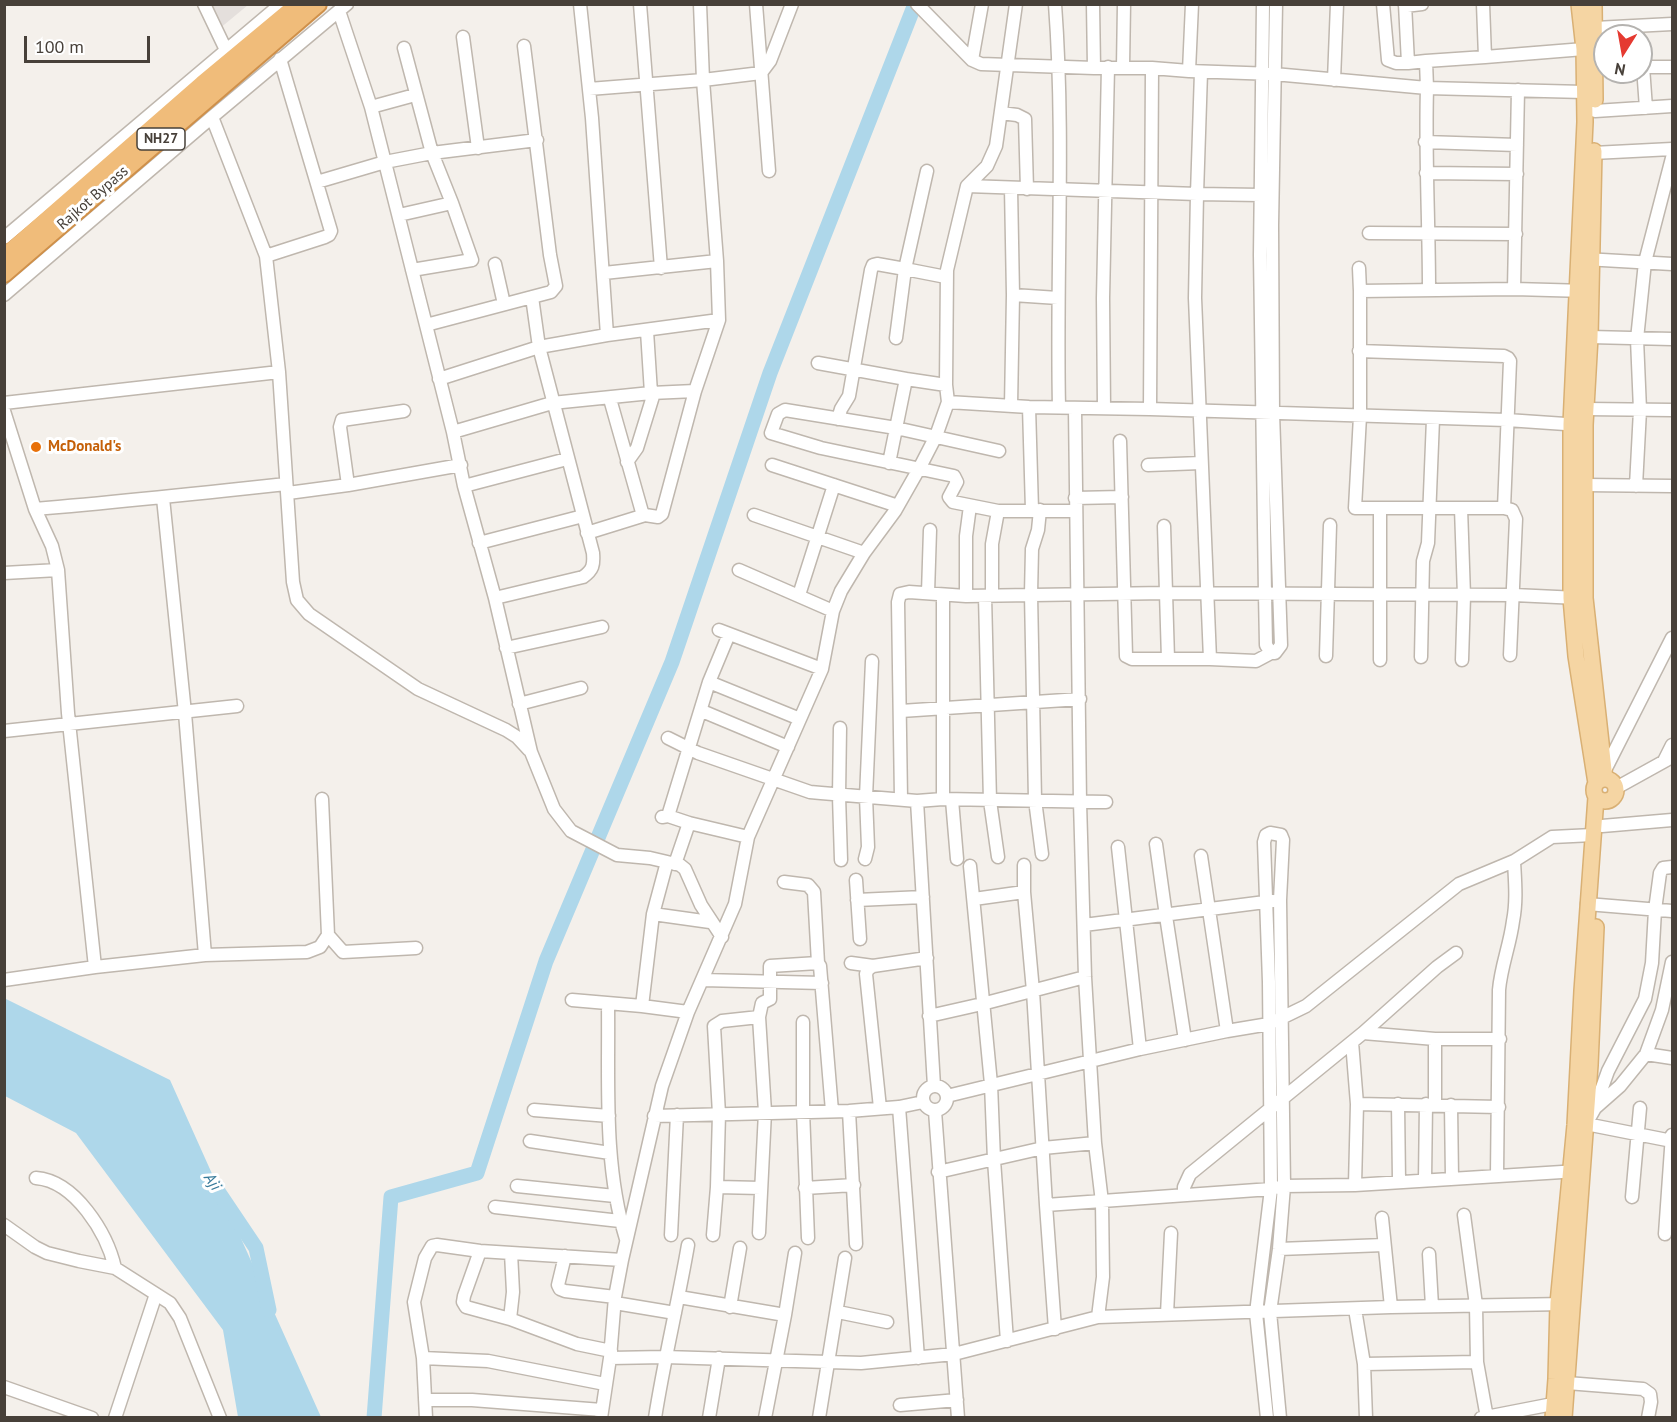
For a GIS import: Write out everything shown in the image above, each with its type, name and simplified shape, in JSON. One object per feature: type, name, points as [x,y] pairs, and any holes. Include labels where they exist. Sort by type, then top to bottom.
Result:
[{"type":"highway","name":"Rajkot Bypass","points":[[4,257],[202,84],[298,4]]},
{"type":"highway","name":"Rajkot Bypass","points":[[4,274],[318,4]]},
{"type":"main road","points":[[1559,1412],[1556,1379],[1577,1171],[1597,830],[1603,787],[1578,598],[1578,424],[1585,259],[1584,49],[1579,4]]},
{"type":"main road","points":[[1594,4],[1595,24]]},
{"type":"main road","points":[[1585,259],[1593,153],[1595,84]]},
{"type":"main road","points":[[1578,598],[1585,485],[1578,424],[1587,409],[1590,337],[1584,291]]},
{"type":"main road","points":[[1577,1171],[1586,1124],[1592,905]]},
{"type":"main road","points":[[1559,1412],[1567,1383],[1565,1304]]},
{"type":"street","points":[[204,4],[226,50]]},
{"type":"street","points":[[4,238],[281,4]]},
{"type":"street","points":[[580,4],[604,273],[606,335]]},
{"type":"street","points":[[640,4],[661,268]]},
{"type":"street","points":[[587,533],[645,515],[654,517],[662,514],[695,391],[719,320],[700,4]]},
{"type":"street","points":[[756,4],[769,171]]},
{"type":"street","points":[[589,89],[761,73],[770,61],[792,4]]},
{"type":"street","points":[[917,4],[972,60],[981,64],[1152,68],[1268,74],[1427,88],[1584,92]]},
{"type":"street","points":[[972,60],[982,4]]},
{"type":"street","points":[[425,1400],[472,1400],[602,1414],[622,1260],[662,1086],[688,1012],[735,904],[748,837],[822,669],[833,611],[841,591],[864,553],[898,506],[920,468],[936,436],[948,402],[946,277],[967,186],[987,166],[996,146],[1016,4]]},
{"type":"street","points":[[1055,4],[1059,67],[1059,407]]},
{"type":"street","points":[[1093,4],[1094,68]]},
{"type":"street","points":[[1123,67],[1124,4]]},
{"type":"street","points":[[1192,4],[1197,194],[1195,298],[1210,659]]},
{"type":"street","points":[[1263,4],[1268,74],[1272,225],[1265,594],[1266,645],[1270,653]]},
{"type":"street","points":[[1120,441],[1126,656],[1132,659],[1256,661],[1270,653],[1275,653],[1281,645],[1268,413],[1261,195],[1268,74],[1276,4]]},
{"type":"street","points":[[1334,80],[1337,4]]},
{"type":"street","points":[[1383,4],[1389,60],[1396,63],[1584,49]]},
{"type":"street","points":[[1408,63],[1405,5],[1422,4]]},
{"type":"street","points":[[1483,4],[1485,57]]},
{"type":"street","points":[[4,295],[343,8],[399,215],[461,465],[464,486],[495,598],[531,752],[559,818],[571,831],[584,840],[617,855],[671,863],[685,869],[710,922],[722,937]]},
{"type":"street","points":[[1653,28],[1672,24]]},
{"type":"street","points":[[463,37],[478,148]]},
{"type":"street","points":[[426,325],[551,292],[556,286],[550,255],[524,46]]},
{"type":"street","points":[[404,48],[432,153],[472,260],[412,270]]},
{"type":"street","points":[[266,256],[329,235],[330,226],[280,59]]},
{"type":"street","points":[[1426,61],[1425,142],[1429,290]]},
{"type":"street","points":[[1653,67],[1672,67]]},
{"type":"street","points":[[1104,408],[1103,298],[1108,68]]},
{"type":"street","points":[[1150,409],[1152,68]]},
{"type":"street","points":[[1644,84],[1646,108]]},
{"type":"street","points":[[1515,289],[1518,90]]},
{"type":"street","points":[[371,107],[415,96]]},
{"type":"street","points":[[1595,111],[1672,106]]},
{"type":"street","points":[[1001,113],[1017,115],[1025,119],[1027,189]]},
{"type":"street","points":[[212,117],[266,256],[279,372],[294,591],[302,608],[418,689],[506,730],[517,737],[531,752]]},
{"type":"street","points":[[317,182],[385,162],[432,153],[537,140]]},
{"type":"street","points":[[1425,142],[1517,145]]},
{"type":"street","points":[[1593,153],[1672,149]]},
{"type":"street","points":[[1636,486],[1640,410],[1637,339],[1645,262],[1672,158]]},
{"type":"street","points":[[896,338],[905,269],[927,171]]},
{"type":"street","points":[[1426,173],[1517,174]]},
{"type":"street","points":[[967,186],[1261,195]]},
{"type":"street","points":[[1011,188],[1013,295],[1011,406]]},
{"type":"street","points":[[399,215],[452,203]]},
{"type":"street","points":[[1369,232],[1516,234]]},
{"type":"street","points":[[1585,259],[1672,264]]},
{"type":"street","points":[[604,273],[717,261]]},
{"type":"street","points":[[495,264],[504,304]]},
{"type":"street","points":[[838,419],[849,396],[873,265],[882,264],[946,277]]},
{"type":"street","points":[[1359,268],[1360,416],[1355,508],[1430,507],[1512,510],[1516,519],[1510,655]]},
{"type":"street","points":[[1360,291],[1515,289],[1584,291]]},
{"type":"street","points":[[1013,295],[1058,298]]},
{"type":"street","points":[[495,598],[583,577],[591,572],[594,564],[552,403],[539,347],[532,297]]},
{"type":"street","points":[[439,379],[539,347],[606,335],[719,320]]},
{"type":"street","points":[[627,462],[638,448],[653,393],[647,331]]},
{"type":"street","points":[[1590,337],[1672,339]]},
{"type":"street","points":[[1359,351],[1508,357],[1510,361],[1504,508]]},
{"type":"street","points":[[818,363],[946,386]]},
{"type":"street","points":[[4,404],[279,372]]},
{"type":"street","points":[[889,463],[906,379]]},
{"type":"street","points":[[453,432],[552,403],[695,391]]},
{"type":"street","points":[[610,399],[642,512],[645,515]]},
{"type":"street","points":[[948,402],[1075,409],[1150,409],[1578,424]]},
{"type":"street","points":[[1029,407],[1038,530],[1032,549],[1032,701],[1035,801],[1042,854]]},
{"type":"street","points":[[1075,409],[1080,802],[1085,977],[1095,1143],[1102,1202],[1102,1288],[1098,1317]]},
{"type":"street","points":[[1587,409],[1672,411]]},
{"type":"street","points":[[4,411],[35,509],[52,546],[58,570],[69,725],[95,967]]},
{"type":"street","points":[[348,485],[340,427],[342,420],[404,411]]},
{"type":"street","points":[[999,451],[896,428],[781,411],[771,433],[774,436],[821,448],[954,476],[957,482],[950,493],[950,501],[969,506],[998,511],[1036,510],[1122,497]]},
{"type":"street","points":[[1421,657],[1421,596],[1423,561],[1428,543],[1433,419]]},
{"type":"street","points":[[464,486],[567,459]]},
{"type":"street","points":[[1148,465],[1201,463]]},
{"type":"street","points":[[35,509],[163,498],[192,493],[348,485],[461,465]]},
{"type":"street","points":[[772,465],[898,506]]},
{"type":"street","points":[[799,595],[834,485]]},
{"type":"street","points":[[1585,485],[1672,486]]},
{"type":"street","points":[[163,498],[185,713],[205,955]]},
{"type":"street","points":[[966,596],[966,536],[969,506]]},
{"type":"street","points":[[1380,508],[1380,660]]},
{"type":"street","points":[[1461,508],[1464,596],[1462,660]]},
{"type":"street","points":[[998,511],[992,544],[988,596],[990,801],[998,857]]},
{"type":"street","points":[[754,515],[864,553]]},
{"type":"street","points":[[479,543],[583,516]]},
{"type":"street","points":[[1326,656],[1330,525]]},
{"type":"street","points":[[1164,526],[1168,659]]},
{"type":"street","points":[[928,593],[930,530]]},
{"type":"street","points":[[4,573],[58,570]]},
{"type":"street","points":[[739,570],[833,611]]},
{"type":"street","points":[[901,799],[898,602],[900,594],[909,592],[988,596],[1166,592],[1421,596],[1514,595],[1578,598]]},
{"type":"street","points":[[944,595],[947,800],[957,860]]},
{"type":"street","points":[[507,648],[602,627]]},
{"type":"street","points":[[748,837],[664,816],[702,711],[724,632],[822,669]]},
{"type":"street","points":[[1603,787],[1672,638]]},
{"type":"street","points":[[865,859],[872,661]]},
{"type":"street","points":[[710,682],[800,719]]},
{"type":"street","points":[[519,704],[581,688]]},
{"type":"street","points":[[901,711],[944,710],[1032,701],[1080,699]]},
{"type":"street","points":[[4,731],[237,706]]},
{"type":"street","points":[[702,711],[788,747]]},
{"type":"street","points":[[840,728],[838,796],[841,860]]},
{"type":"street","points":[[668,738],[698,753],[810,792],[917,801],[1106,802]]},
{"type":"street","points":[[1603,787],[1668,759],[1672,745]]},
{"type":"street","points":[[4,980],[205,955],[307,952],[320,947],[328,935],[322,799]]},
{"type":"street","points":[[917,801],[934,1086]]},
{"type":"street","points":[[947,1096],[1140,1049],[1269,1024],[1306,1006],[1459,884],[1515,861],[1552,837],[1672,820]]},
{"type":"street","points":[[642,1006],[653,914],[671,863],[689,823]]},
{"type":"street","points":[[1267,1418],[1256,1313],[1277,1187],[1283,1100],[1280,900],[1283,840],[1281,835],[1270,833],[1266,835],[1264,842],[1265,902],[1270,1110],[1277,1187],[1279,1249],[1270,1312],[1280,1418]]},
{"type":"street","points":[[1156,844],[1185,1040]]},
{"type":"street","points":[[1118,847],[1140,1049]]},
{"type":"street","points":[[1202,856],[1227,1031]]},
{"type":"street","points":[[1497,1175],[1500,976],[1513,925],[1516,901],[1515,861]]},
{"type":"street","points":[[1024,865],[1046,1205],[1061,1327]]},
{"type":"street","points":[[970,866],[991,1084],[1007,1341]]},
{"type":"street","points":[[1672,867],[1663,868],[1660,873],[1652,963],[1645,999],[1608,1071],[1595,1108],[1586,1124],[1672,1141]]},
{"type":"street","points":[[856,880],[860,939]]},
{"type":"street","points":[[784,882],[808,885],[814,892],[818,963],[822,983],[832,1111]]},
{"type":"street","points":[[974,899],[1024,892]]},
{"type":"street","points":[[857,900],[923,897]]},
{"type":"street","points":[[1084,926],[1280,900]]},
{"type":"street","points":[[1592,905],[1672,911]]},
{"type":"street","points":[[653,914],[710,922]]},
{"type":"street","points":[[328,935],[343,952],[416,948]]},
{"type":"street","points":[[1184,1195],[1184,1187],[1190,1174],[1364,1033],[1456,953]]},
{"type":"street","points":[[851,963],[873,966],[927,958]]},
{"type":"street","points":[[1595,1108],[1620,1086],[1646,1054],[1667,1011],[1672,962]]},
{"type":"street","points":[[759,1233],[765,1112],[759,1017],[762,1003],[770,999],[770,966],[818,963]]},
{"type":"street","points":[[873,966],[866,974],[880,1107]]},
{"type":"street","points":[[929,1016],[1085,977]]},
{"type":"street","points":[[703,980],[822,983]]},
{"type":"street","points":[[572,1000],[688,1012]]},
{"type":"street","points":[[608,1004],[610,1153],[615,1196],[626,1240]]},
{"type":"street","points":[[712,1235],[717,1186],[719,1114],[714,1026],[722,1021],[759,1017]]},
{"type":"street","points":[[803,1022],[803,1111],[808,1238]]},
{"type":"street","points":[[1364,1033],[1435,1039],[1500,1039]]},
{"type":"street","points":[[1425,1180],[1435,1039]]},
{"type":"street","points":[[1352,1042],[1358,1104],[1355,1185]]},
{"type":"street","points":[[1646,1054],[1672,1058]]},
{"type":"street","points":[[934,1086],[941,1087],[947,1096],[945,1105],[935,1111],[927,1108],[923,1101],[926,1090],[934,1086]]},
{"type":"street","points":[[654,1116],[849,1111],[899,1107],[923,1101]]},
{"type":"street","points":[[1358,1104],[1499,1107]]},
{"type":"street","points":[[1398,1104],[1399,1181]]},
{"type":"street","points":[[1451,1105],[1452,1178]]},
{"type":"street","points":[[899,1107],[918,1358]]},
{"type":"street","points":[[1632,1197],[1640,1108]]},
{"type":"street","points":[[534,1110],[609,1116]]},
{"type":"street","points":[[849,1111],[856,1244]]},
{"type":"street","points":[[935,1111],[958,1418]]},
{"type":"street","points":[[671,1235],[677,1115]]},
{"type":"street","points":[[1665,1234],[1672,1135]]},
{"type":"street","points":[[530,1141],[610,1153]]},
{"type":"street","points":[[938,1172],[1043,1148],[1095,1143]]},
{"type":"street","points":[[1046,1205],[1277,1187],[1355,1185],[1577,1171]]},
{"type":"street","points":[[36,1178],[53,1181],[76,1198],[108,1245],[115,1268]]},
{"type":"street","points":[[805,1188],[854,1185]]},
{"type":"street","points":[[517,1186],[615,1196]]},
{"type":"street","points":[[717,1186],[761,1188]]},
{"type":"street","points":[[495,1207],[620,1221]]},
{"type":"street","points":[[1464,1215],[1476,1305],[1477,1362],[1485,1417],[1559,1412]]},
{"type":"street","points":[[1382,1218],[1391,1307]]},
{"type":"street","points":[[4,1225],[35,1247],[47,1252],[115,1268],[156,1294],[176,1310],[219,1418]]},
{"type":"street","points":[[1167,1314],[1171,1233]]},
{"type":"street","points":[[426,1418],[423,1358],[414,1302],[421,1271],[429,1250],[437,1245],[480,1251],[622,1260]]},
{"type":"street","points":[[655,1418],[688,1245]]},
{"type":"street","points":[[1279,1249],[1384,1245]]},
{"type":"street","points":[[730,1307],[740,1248]]},
{"type":"street","points":[[480,1251],[464,1296],[464,1305],[470,1309],[510,1319],[610,1354],[665,1357],[861,1363],[954,1354],[1098,1317],[1391,1307],[1565,1304]]},
{"type":"street","points":[[510,1319],[513,1292],[511,1252]]},
{"type":"street","points":[[765,1418],[795,1253]]},
{"type":"street","points":[[1429,1254],[1432,1306]]},
{"type":"street","points":[[565,1256],[558,1285],[560,1289],[675,1313]]},
{"type":"street","points":[[819,1418],[845,1258]]},
{"type":"street","points":[[115,1418],[156,1294]]},
{"type":"street","points":[[679,1298],[785,1315]]},
{"type":"street","points":[[1355,1309],[1364,1364],[1366,1418]]},
{"type":"street","points":[[837,1312],[887,1322]]},
{"type":"street","points":[[423,1358],[488,1361],[605,1384]]},
{"type":"street","points":[[709,1418],[719,1358]]},
{"type":"street","points":[[1364,1364],[1477,1362]]},
{"type":"street","points":[[1567,1383],[1643,1389],[1650,1394],[1648,1418]]},
{"type":"street","points":[[4,1387],[68,1414],[92,1418]]},
{"type":"street","points":[[900,1405],[957,1400]]},
{"type":"shaded area","points":[[207,5],[248,5],[219,29]]},
{"type":"water","points":[[4,998],[170,1080],[321,1417],[238,1417],[223,1330],[76,1133],[5,1096]]},
{"type":"waterway","points":[[374,1418],[391,1197],[477,1173],[546,961],[672,662],[770,373],[915,4]]},
{"type":"waterway","name":"Aji","points":[[213,1184],[256,1248],[269,1310]]},
{"type":"place","name":"McDonald's","points":[[36,447]]}]
